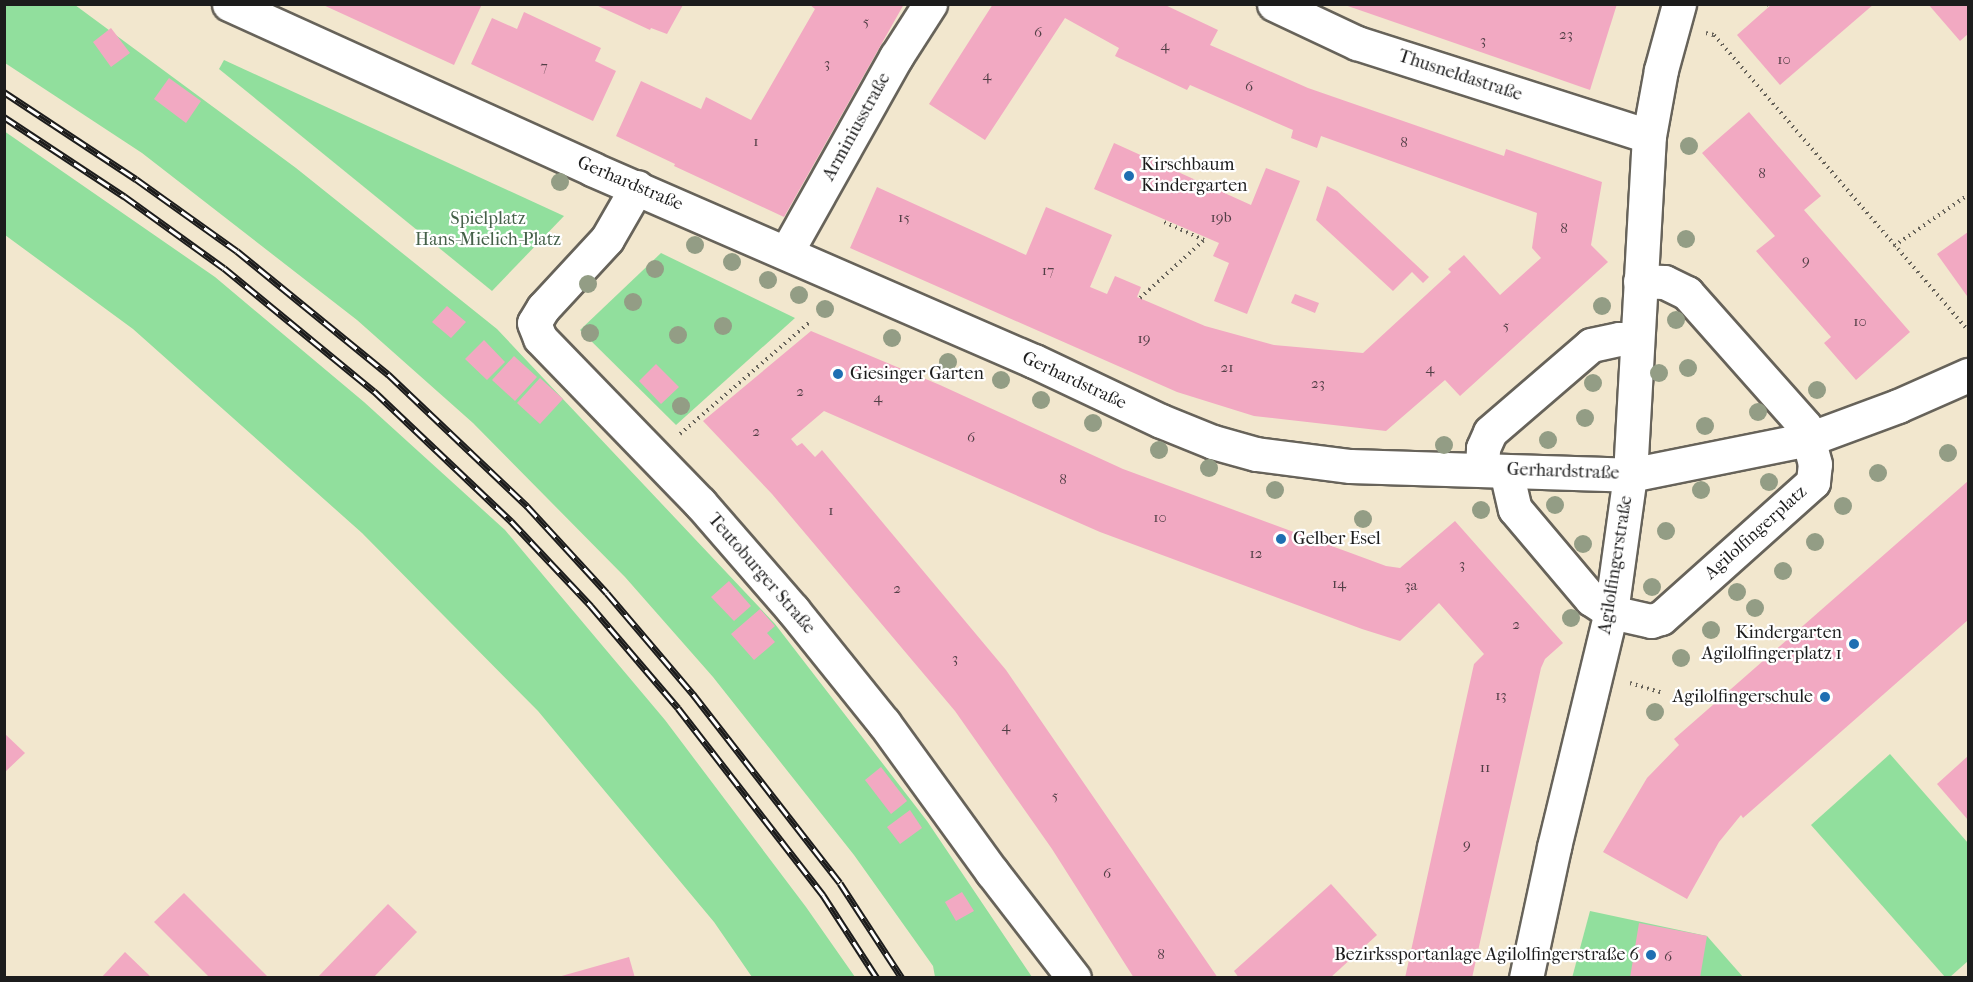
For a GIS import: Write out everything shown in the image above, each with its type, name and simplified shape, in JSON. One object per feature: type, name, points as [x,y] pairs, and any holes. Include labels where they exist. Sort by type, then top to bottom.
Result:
[{"type":"street","name":"Gerhardstraße","points":[[229,4],[637,187],[1034,361],[1161,421],[1213,442],[1256,454],[1350,466],[1630,475],[1809,439],[1898,406],[1968,375]]},
{"type":"street","name":"Arminiusstraße","points":[[787,251],[896,57],[930,4]]},
{"type":"street","name":"Thusneldastraße","points":[[1274,4],[1357,43],[1649,136]]},
{"type":"street","name":"Agilolfingerstraße","points":[[1526,978],[1554,847],[1611,612],[1630,475],[1649,136],[1660,70],[1677,14]]},
{"type":"street","name":"Teutoburger Straße","points":[[637,187],[607,239],[539,315],[534,323],[540,338],[700,503],[793,610],[884,723],[992,872],[1074,978]]},
{"type":"street","name":"Agilolfingerplatz","points":[[1636,340],[1619,339],[1591,345],[1490,432],[1483,448],[1515,509],[1591,599],[1611,612],[1651,621],[1669,611],[1813,482],[1815,464],[1805,426],[1687,293],[1664,282],[1640,281]]},
{"type":"path","points":[[1677,14],[1714,35],[1968,330]]},
{"type":"path","points":[[1894,246],[1968,195]]},
{"type":"path","points":[[1140,298],[1204,240],[1164,222]]},
{"type":"path","points":[[675,438],[811,321]]},
{"type":"path","points":[[1630,683],[1663,693]]},
{"type":"green space","points":[[4,5],[75,5],[296,168],[497,329],[775,624],[927,821],[1032,977],[935,977],[933,966],[854,855],[713,677],[625,577],[473,423],[357,320],[142,153],[5,63]]},
{"type":"green space","name":"Spielplatz Hans-Mielich-Platz","points":[[224,60],[564,216],[492,291],[219,69]]},
{"type":"green space","points":[[4,131],[215,277],[364,402],[505,530],[665,720],[806,907],[855,977],[752,977],[714,922],[538,711],[362,533],[133,329],[5,235]]},
{"type":"green space","points":[[661,253],[795,318],[676,425],[580,330]]},
{"type":"green space","points":[[1890,754],[1968,843],[1968,961],[1950,977],[1945,977],[1811,825]]},
{"type":"green space","name":"Bezirkssportanlage Agilolfingerstraße 6","points":[[1590,911],[1707,936],[1743,977],[1572,978]]},
{"type":"building","points":[[321,4],[482,4],[454,65]]},
{"type":"building","points":[[809,4],[904,4],[784,217],[674,166],[675,164],[616,136],[641,81],[701,109],[706,97],[751,120],[815,9]]},
{"type":"building","points":[[993,4],[1163,4],[1218,30],[1210,45],[1308,88],[1504,156],[1506,149],[1602,182],[1591,245],[1608,262],[1460,396],[1445,380],[1386,431],[1254,416],[1177,392],[850,248],[877,187],[1026,255],[1046,207],[1112,235],[1090,287],[1107,294],[1115,276],[1141,287],[1137,297],[1205,326],[1274,345],[1363,353],[1451,272],[1448,269],[1464,255],[1500,295],[1541,258],[1532,248],[1537,213],[1321,136],[1317,148],[1291,138],[1293,130],[1190,85],[1187,90],[1115,56],[1119,48],[1065,18],[985,140],[929,104]]},
{"type":"building","points":[[1342,4],[1617,4],[1590,90]]},
{"type":"building","points":[[1772,4],[1874,4],[1780,85],[1737,35]]},
{"type":"building","points":[[1928,4],[1968,4],[1968,34],[1960,41]]},
{"type":"building","points":[[596,5],[683,5],[667,34],[651,28],[650,30]]},
{"type":"building","points":[[524,12],[601,48],[595,61],[616,71],[593,121],[471,64],[492,18],[517,29]]},
{"type":"building","points":[[111,28],[130,53],[111,67],[93,42]]},
{"type":"building","points":[[169,78],[201,101],[186,123],[154,99]]},
{"type":"building","points":[[1749,112],[1821,196],[1804,210],[1910,332],[1856,380],[1824,343],[1831,337],[1756,251],[1775,236],[1702,153]]},
{"type":"building","points":[[1114,143],[1251,205],[1266,168],[1300,181],[1247,314],[1214,301],[1229,263],[1213,256],[1219,243],[1094,189]]},
{"type":"building","points":[[1327,186],[1337,191],[1429,277],[1423,283],[1412,272],[1393,291],[1316,220]]},
{"type":"building","points":[[1968,232],[1968,295],[1967,296],[1937,254]]},
{"type":"building","points":[[1295,294],[1319,303],[1315,313],[1291,303]]},
{"type":"building","points":[[447,306],[466,322],[451,338],[432,322]]},
{"type":"building","points":[[811,331],[940,385],[1123,469],[1386,566],[1400,568],[1455,521],[1563,643],[1545,659],[1541,668],[1472,978],[1405,978],[1474,664],[1484,654],[1439,603],[1400,641],[1100,532],[824,411],[791,439],[797,446],[802,443],[815,457],[822,450],[1006,670],[1218,978],[1134,978],[1052,849],[955,711],[772,494],[703,421]]},
{"type":"building","points":[[484,340],[505,362],[487,380],[465,359]]},
{"type":"building","points":[[514,356],[537,377],[515,401],[492,380]]},
{"type":"building","points":[[656,364],[679,387],[661,404],[639,381]]},
{"type":"building","points":[[540,378],[563,399],[540,424],[517,403]]},
{"type":"building","points":[[1968,481],[1968,620],[1743,818],[1741,815],[1719,842],[1687,899],[1603,852],[1647,778],[1679,745],[1674,739]]},
{"type":"building","points":[[729,581],[751,606],[734,621],[711,597]]},
{"type":"building","points":[[760,609],[775,626],[767,633],[775,642],[754,660],[731,634]]},
{"type":"building","points":[[4,733],[25,753],[4,773]]},
{"type":"building","points":[[1968,756],[1968,820],[1937,784]]},
{"type":"building","points":[[881,767],[907,801],[891,814],[865,780]]},
{"type":"building","points":[[910,810],[922,828],[900,844],[887,827]]},
{"type":"building","points":[[1331,884],[1377,935],[1330,978],[1239,978],[1234,971]]},
{"type":"building","points":[[962,892],[974,911],[956,921],[945,902]]},
{"type":"building","points":[[184,893],[269,978],[210,978],[154,922]]},
{"type":"building","points":[[388,904],[417,932],[373,978],[317,978]]},
{"type":"building","points":[[1639,923],[1707,936],[1700,978],[1630,978]]},
{"type":"building","points":[[125,952],[152,978],[101,978]]},
{"type":"building","points":[[629,957],[635,978],[558,978],[558,977]]},
{"type":"railway","points":[[4,92],[136,179],[237,251],[388,374],[527,506],[607,593],[693,694],[840,883],[902,978]]},
{"type":"railway","points":[[4,117],[124,196],[224,268],[374,391],[511,521],[591,606],[678,708],[823,895],[877,978]]},
{"type":"place","name":"Kirschbaum Kindergarten","points":[[1129,176]]},
{"type":"place","name":"Giesinger Garten","points":[[838,374]]},
{"type":"place","name":"Gelber Esel","points":[[1281,539]]},
{"type":"place","name":"Kindergarten Agilolfingerplatz 1","points":[[1854,644]]},
{"type":"place","name":"Agilolfingerschule","points":[[1825,697]]},
{"type":"place","name":"Bezirkssportanlage Agilolfingerstraße 6","points":[[1651,955]]}]
